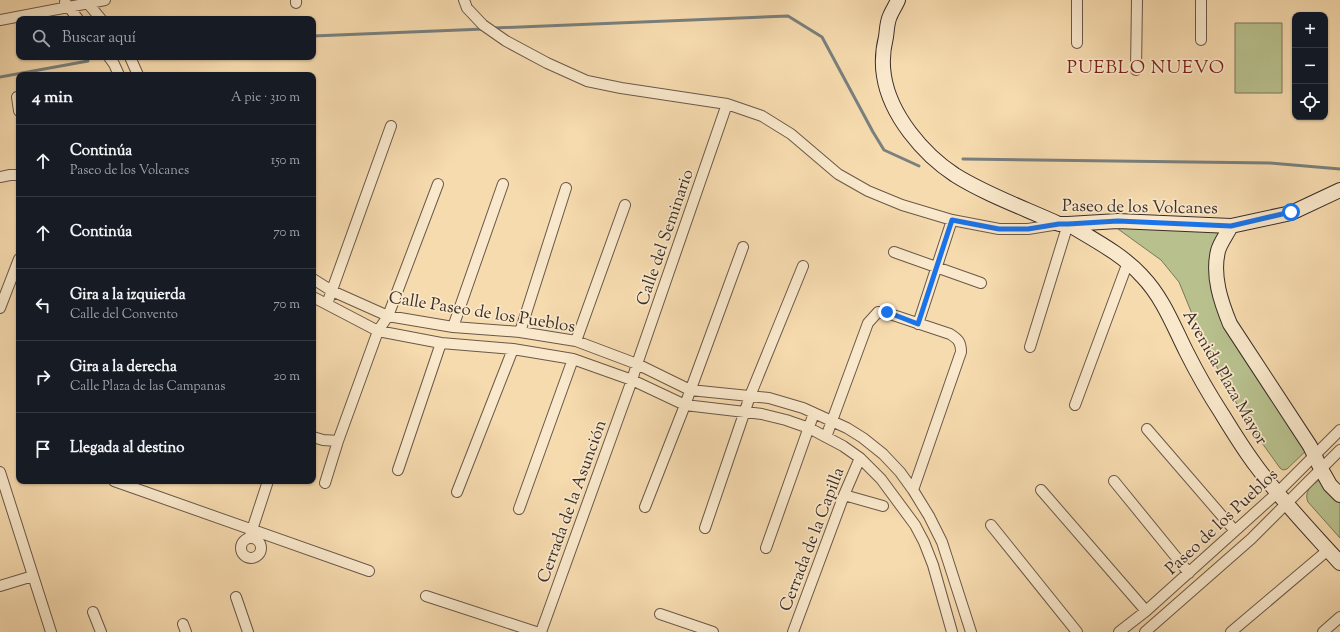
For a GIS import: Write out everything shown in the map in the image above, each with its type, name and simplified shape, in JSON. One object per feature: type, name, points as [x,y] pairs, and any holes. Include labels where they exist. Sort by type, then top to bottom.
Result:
[{"type":"street","points":[[0,20],[66,3],[105,0]]},
{"type":"street","name":"Paseo de los Volcanes","points":[[898,0],[889,17],[884,43],[884,76],[891,100],[900,118],[915,140],[936,160],[954,174],[977,187],[1064,224],[1118,221],[1231,226],[1291,212],[1340,190]]},
{"type":"street","points":[[1076,43],[1077,0]]},
{"type":"street","points":[[1136,70],[1137,0]]},
{"type":"street","points":[[1201,0],[1201,40]]},
{"type":"street","points":[[86,2],[98,16]]},
{"type":"street","points":[[66,3],[76,16]]},
{"type":"street","points":[[466,4],[483,25],[506,41],[547,63],[587,81],[621,88],[727,104],[762,116],[791,134],[838,174],[868,191],[902,205],[952,220],[999,229],[1028,229],[1064,224],[1030,347]]},
{"type":"street","points":[[111,60],[118,72]]},
{"type":"street","points":[[131,60],[137,72]]},
{"type":"street","name":"Calle del Seminario","points":[[632,380],[727,104]]},
{"type":"street","points":[[327,304],[391,126]]},
{"type":"street","points":[[0,176],[16,175]]},
{"type":"street","points":[[325,483],[338,441],[378,331],[388,316],[438,184]]},
{"type":"street","points":[[453,327],[503,184]]},
{"type":"street","points":[[520,332],[566,188]]},
{"type":"street","points":[[576,341],[625,205]]},
{"type":"street","points":[[918,324],[952,220]]},
{"type":"street","name":"Avenida Plaza Mayor","points":[[1064,224],[1109,248],[1128,262],[1156,292],[1171,318],[1186,352],[1221,413],[1257,467],[1286,504],[1340,563]]},
{"type":"street","name":"Avenida Plaza Mayor","points":[[1231,226],[1219,250],[1216,267],[1222,304],[1230,324],[1314,454],[1330,484],[1340,495]]},
{"type":"street","points":[[645,507],[743,247]]},
{"type":"street","points":[[894,252],[981,284]]},
{"type":"street","points":[[1075,405],[1128,262]]},
{"type":"street","points":[[705,528],[750,396],[802,266]]},
{"type":"street","points":[[0,308],[16,267]]},
{"type":"street","name":"Calle Paseo de los Pueblos","points":[[316,282],[388,316],[453,327],[520,332],[576,341],[637,364],[690,390],[769,398],[803,408],[831,420],[863,438],[883,454],[914,490],[942,542],[971,632]]},
{"type":"street","name":"Calle Paseo de los Pueblos","points":[[316,298],[378,331],[441,343],[513,349],[573,359],[632,380],[684,405],[762,414],[809,428],[843,446],[860,458],[881,479],[915,525],[924,542],[937,578],[952,632]]},
{"type":"street","points":[[826,437],[868,323],[878,312],[887,312],[958,338],[961,344],[961,352],[914,490]]},
{"type":"street","points":[[398,470],[441,343]]},
{"type":"street","points":[[457,492],[513,349]]},
{"type":"street","points":[[519,509],[573,359]]},
{"type":"street","name":"Cerrada de la Asunción","points":[[541,632],[632,380]]},
{"type":"street","points":[[766,548],[814,413]]},
{"type":"street","points":[[1147,429],[1235,531]]},
{"type":"street","name":"Paseo de los Pueblos","points":[[1119,632],[1146,611],[1277,493],[1314,454],[1340,430]]},
{"type":"street","points":[[316,437],[323,440],[338,441]]},
{"type":"street","points":[[1145,632],[1251,539],[1340,450]]},
{"type":"street","name":"Cerrada de la Capilla","points":[[793,632],[844,495],[860,458]]},
{"type":"street","points":[[0,472],[51,632]]},
{"type":"street","points":[[1114,481],[1188,573]]},
{"type":"street","points":[[122,484],[251,534],[369,571]]},
{"type":"street","points":[[251,534],[267,484]]},
{"type":"street","points":[[1042,490],[1146,611]]},
{"type":"street","points":[[844,495],[883,506]]},
{"type":"street","points":[[991,525],[1077,632]]},
{"type":"street","points":[[1231,632],[1328,550]]},
{"type":"street","points":[[0,586],[33,576]]},
{"type":"street","points":[[426,596],[536,632]]},
{"type":"street","points":[[236,597],[248,632]]},
{"type":"street","points":[[93,612],[101,632]]},
{"type":"street","points":[[660,614],[713,632]]},
{"type":"street","points":[[1323,632],[1340,617]]},
{"type":"green space","points":[[1235,23],[1282,23],[1282,93],[1235,93]]},
{"type":"green space","points":[[1115,225],[1223,230],[1216,257],[1232,317],[1312,445],[1287,469],[1283,470],[1280,468],[1247,422],[1224,381],[1199,331],[1179,282],[1161,260],[1118,229]]},
{"type":"green space","points":[[1322,478],[1340,493],[1340,538],[1308,502],[1308,491]]},
{"type":"waterway","points":[[494,28],[788,16],[822,37],[884,150],[919,166]]},
{"type":"waterway","points":[[316,36],[484,29]]},
{"type":"waterway","points":[[28,72],[88,61]]},
{"type":"waterway","points":[[0,77],[16,74]]},
{"type":"waterway","points":[[963,159],[1270,163],[1340,169]]},
{"type":"district","name":"PUEBLO NUEVO","points":[[1146,67]]},
{"type":"route","points":[[887,312],[918,324],[952,220],[999,229],[1028,229],[1059,224],[1118,221],[1231,226],[1291,212]]}]
